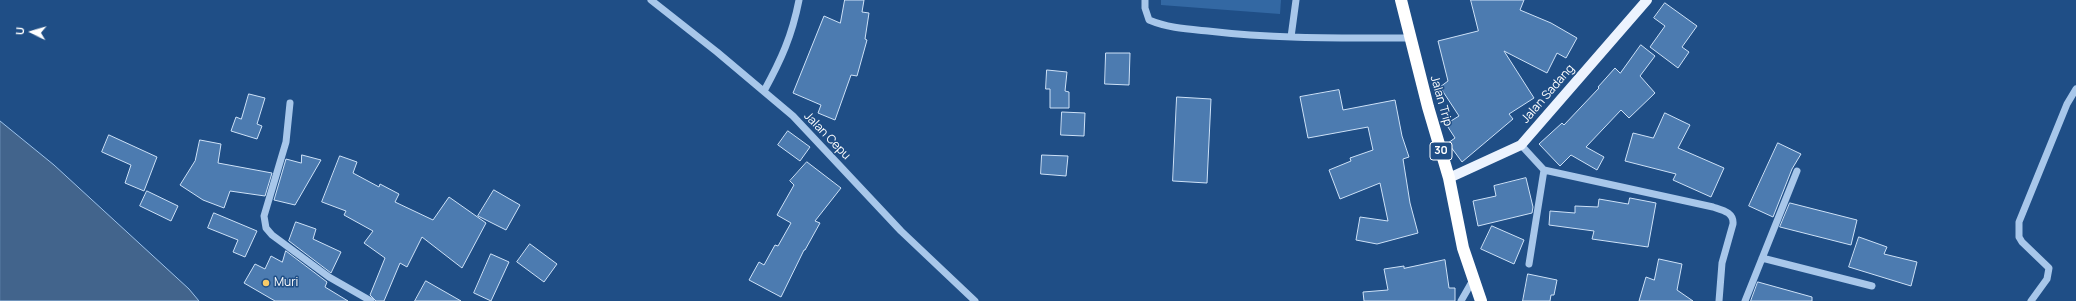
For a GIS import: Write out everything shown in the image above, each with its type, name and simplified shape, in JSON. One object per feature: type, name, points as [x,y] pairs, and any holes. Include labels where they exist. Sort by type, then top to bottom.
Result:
[{"type":"highway","name":"Jalan Trip","points":[[1401,0],[1409,38],[1449,178],[1463,248],[1481,301]]},
{"type":"main road","name":"Jalan Sadang","points":[[1449,178],[1521,145],[1647,0]]},
{"type":"street","name":"Jalan Cepu","points":[[651,0],[793,116],[901,231],[975,301]]},
{"type":"street","points":[[764,92],[784,54],[795,23],[800,0]]},
{"type":"street","points":[[1145,0],[1145,8],[1149,20],[1162,26],[1234,34],[1291,37],[1409,38]]},
{"type":"street","points":[[1291,37],[1296,0]]},
{"type":"street","points":[[2030,301],[2047,279],[2048,268],[2022,242],[2019,237],[2019,222],[2067,104],[2076,88]]},
{"type":"street","points":[[290,103],[286,142],[264,216],[266,228],[272,235],[329,276],[371,301]]},
{"type":"street","points":[[1521,145],[1544,170],[1712,207],[1731,214],[1733,224],[1722,263],[1719,301]]},
{"type":"street","points":[[1529,264],[1544,170]]},
{"type":"street","points":[[1745,301],[1797,171]]},
{"type":"street","points":[[1762,258],[1872,286]]},
{"type":"street","points":[[1461,301],[1473,280]]},
{"type":"shaded area","points":[[1161,0],[1281,0],[1280,14],[1161,5]]},
{"type":"shaded area","points":[[0,121],[54,165],[189,289],[199,301],[0,301]]},
{"type":"building","points":[[845,0],[864,0],[862,12],[869,13],[865,39],[867,40],[857,76],[851,75],[835,120],[818,113],[821,105],[793,93],[824,16],[840,23]]},
{"type":"building","points":[[1471,0],[1524,0],[1520,10],[1551,23],[1577,38],[1566,58],[1557,53],[1547,73],[1504,51],[1534,98],[1509,114],[1513,119],[1462,162],[1448,143],[1455,138],[1446,124],[1459,116],[1440,87],[1448,81],[1438,41],[1478,31]]},
{"type":"building","points":[[1665,3],[1697,26],[1682,47],[1689,52],[1678,68],[1650,47],[1665,26],[1654,18]]},
{"type":"building","points":[[1641,45],[1655,56],[1640,76],[1655,93],[1629,118],[1621,110],[1586,147],[1604,157],[1597,170],[1571,155],[1560,166],[1539,144],[1562,123],[1564,125],[1599,88],[1598,87],[1615,68],[1620,73]]},
{"type":"building","points":[[1106,53],[1130,53],[1129,85],[1105,84]]},
{"type":"building","points":[[1047,70],[1067,72],[1065,91],[1069,92],[1069,108],[1050,108],[1050,89],[1046,89]]},
{"type":"building","points":[[1339,90],[1343,110],[1395,100],[1402,136],[1409,157],[1403,159],[1410,203],[1418,233],[1377,244],[1356,240],[1360,217],[1388,221],[1380,183],[1340,199],[1329,170],[1351,161],[1350,158],[1373,150],[1368,127],[1308,138],[1300,97]]},
{"type":"building","points":[[249,94],[265,98],[257,124],[262,126],[257,139],[231,131],[236,117],[241,119]]},
{"type":"building","points":[[1177,97],[1211,99],[1207,183],[1173,181]]},
{"type":"building","points":[[1062,112],[1085,113],[1084,136],[1061,135]]},
{"type":"building","points":[[1665,113],[1690,125],[1678,148],[1724,168],[1711,197],[1673,180],[1676,174],[1625,161],[1633,133],[1653,138]]},
{"type":"building","points":[[788,131],[810,147],[800,161],[778,145]]},
{"type":"building","points":[[109,135],[157,157],[144,191],[125,183],[131,165],[102,152]]},
{"type":"building","points":[[200,140],[221,144],[218,163],[272,173],[265,196],[230,191],[224,208],[203,200],[180,185],[195,161]]},
{"type":"building","points":[[1778,143],[1801,154],[1792,169],[1773,217],[1749,206]]},
{"type":"building","points":[[302,155],[321,160],[295,205],[274,200],[286,159],[301,163]]},
{"type":"building","points":[[1042,155],[1068,156],[1066,176],[1041,174]]},
{"type":"building","points":[[340,156],[357,162],[353,173],[379,187],[380,184],[399,194],[395,202],[433,220],[449,197],[486,223],[462,268],[422,237],[407,267],[400,263],[384,301],[376,301],[370,295],[385,258],[364,243],[373,231],[344,215],[346,211],[322,202]]},
{"type":"building","points":[[807,162],[841,188],[815,221],[820,223],[804,250],[781,297],[749,280],[759,262],[764,265],[775,245],[778,246],[791,223],[777,215],[794,185],[790,181]]},
{"type":"building","points":[[1526,178],[1533,207],[1532,213],[1478,226],[1473,201],[1496,196],[1494,186]]},
{"type":"building","points":[[494,190],[520,205],[506,230],[478,216]]},
{"type":"building","points":[[147,191],[178,206],[171,221],[140,206]]},
{"type":"building","points":[[1630,198],[1656,203],[1648,247],[1592,239],[1594,231],[1549,225],[1550,211],[1575,213],[1575,206],[1598,207],[1599,199],[1628,204]]},
{"type":"building","points":[[1790,203],[1857,220],[1851,245],[1780,227]]},
{"type":"building","points":[[214,213],[257,231],[245,257],[233,252],[238,240],[208,228]]},
{"type":"building","points":[[296,222],[316,229],[313,239],[341,252],[331,273],[289,241]]},
{"type":"building","points":[[1492,226],[1524,240],[1514,264],[1481,249]]},
{"type":"building","points":[[1859,237],[1887,247],[1884,254],[1917,262],[1911,286],[1849,267]]},
{"type":"building","points":[[530,244],[557,264],[544,282],[517,262]]},
{"type":"building","points":[[286,251],[327,282],[325,287],[348,301],[275,301],[244,283],[255,264],[265,269],[271,256],[282,262]]},
{"type":"building","points":[[491,254],[509,262],[491,301],[474,293]]},
{"type":"building","points":[[1659,259],[1682,264],[1677,290],[1693,301],[1639,301],[1646,277],[1654,280]]},
{"type":"building","points":[[1445,260],[1449,288],[1455,288],[1455,301],[1364,301],[1363,292],[1388,290],[1384,269],[1404,266],[1404,268]]},
{"type":"building","points":[[1528,274],[1557,280],[1554,295],[1551,295],[1550,301],[1523,301]]},
{"type":"building","points":[[426,281],[461,301],[415,301]]},
{"type":"building","points":[[1758,282],[1812,297],[1812,301],[1751,301]]},
{"type":"place","name":"Muri","points":[[266,283]]}]
